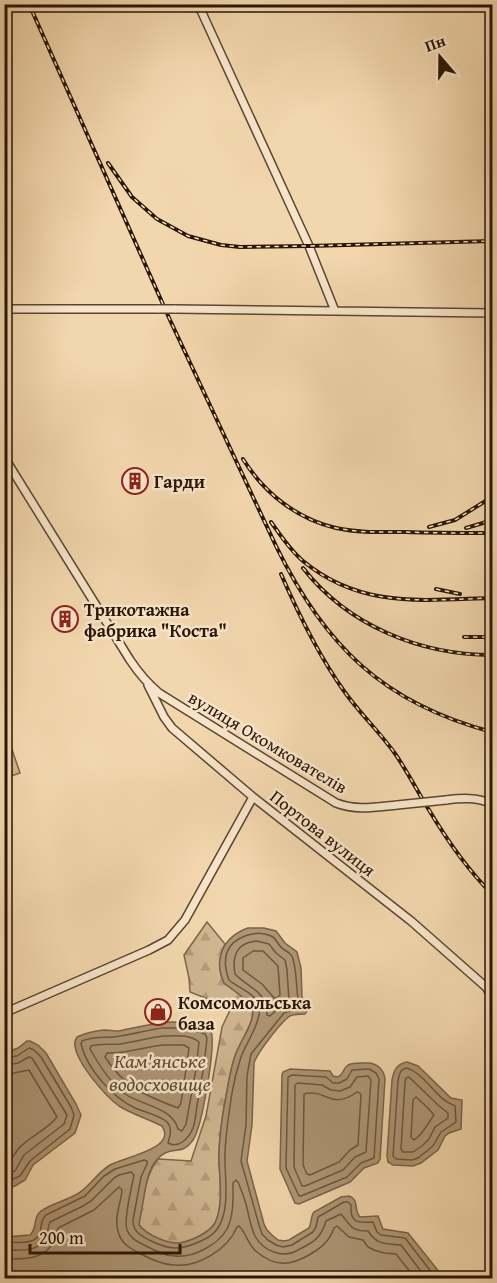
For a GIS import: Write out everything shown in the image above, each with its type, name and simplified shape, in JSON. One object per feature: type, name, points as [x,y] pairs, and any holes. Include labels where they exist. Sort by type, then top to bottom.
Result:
[{"type":"street","points":[[198,4],[309,246],[335,311]]},
{"type":"street","points":[[4,309],[492,313]]},
{"type":"street","name":"Портова вулиця","points":[[4,457],[138,672],[159,693],[171,700]]},
{"type":"street","name":"Портова вулиця","points":[[148,683],[164,717],[172,728],[253,797],[411,921],[486,987],[492,997]]},
{"type":"street","name":"вулиця Окомкователів","points":[[171,700],[336,803],[345,806],[364,809],[470,798],[483,799],[492,804]]},
{"type":"street","points":[[4,1013],[168,940],[185,920],[253,797]]},
{"type":"green space","points":[[4,726],[20,773],[5,778],[4,778]]},
{"type":"green space","points":[[207,922],[225,944],[220,964],[224,983],[252,1005],[253,1011],[250,1024],[237,1050],[224,1106],[219,1150],[220,1206],[218,1215],[212,1227],[204,1233],[190,1240],[175,1243],[152,1235],[139,1225],[139,1221],[147,1181],[158,1159],[191,1161],[206,1116],[222,1027],[231,1008],[190,992],[184,955]]},
{"type":"water","name":"Кам'янське водосховище","points":[[248,928],[276,931],[285,943],[297,952],[301,968],[302,997],[307,1011],[305,1014],[292,1015],[286,1019],[264,1045],[254,1063],[252,1125],[247,1161],[267,1230],[278,1240],[289,1240],[309,1228],[314,1212],[341,1197],[349,1196],[354,1200],[360,1217],[378,1216],[383,1229],[408,1233],[444,1278],[5,1278],[5,1237],[30,1235],[41,1211],[79,1193],[110,1165],[155,1147],[162,1141],[165,1134],[162,1126],[119,1106],[92,1079],[77,1053],[75,1043],[77,1037],[90,1032],[119,1031],[165,1022],[189,1023],[211,1031],[210,1068],[197,1132],[186,1148],[165,1153],[151,1168],[139,1225],[158,1238],[180,1243],[199,1236],[215,1223],[220,1206],[219,1150],[224,1106],[237,1050],[250,1024],[253,1011],[252,1005],[224,983],[220,957],[222,950],[232,937]]},
{"type":"water","name":"Кам'янське водосховище","points":[[27,1041],[38,1045],[46,1053],[81,1115],[75,1133],[33,1165],[25,1180],[5,1189],[5,1053],[18,1048]]},
{"type":"water","points":[[407,1062],[418,1066],[451,1098],[462,1100],[461,1129],[445,1136],[438,1150],[413,1166],[393,1165],[388,1162],[387,1156],[392,1080],[396,1068]]},
{"type":"water","points":[[369,1063],[380,1068],[385,1079],[378,1163],[364,1168],[350,1182],[299,1204],[295,1203],[280,1169],[283,1072],[290,1069],[330,1071],[333,1076],[338,1077],[350,1064]]},
{"type":"railway","points":[[29,4],[170,320],[295,582],[337,641],[362,666],[389,687],[419,705],[453,720],[492,732]]},
{"type":"railway","points":[[108,163],[132,197],[157,219],[188,236],[221,245],[309,246],[492,241]]},
{"type":"railway","points":[[243,459],[261,483],[283,503],[322,524],[362,531],[492,533]]},
{"type":"railway","points":[[429,527],[455,520],[492,497]]},
{"type":"railway","points":[[466,528],[492,519]]},
{"type":"railway","points":[[271,522],[290,548],[303,561],[347,587],[370,594],[417,600],[492,598]]},
{"type":"railway","points":[[303,568],[342,606],[388,633],[439,650],[492,655]]},
{"type":"railway","points":[[281,574],[294,604],[335,678],[396,755],[458,854],[492,894]]},
{"type":"railway","points":[[436,589],[460,594]]},
{"type":"railway","points":[[464,637],[492,637]]},
{"type":"place","name":"Гарди","points":[[135,481]]},
{"type":"place","name":"Трикотажна фабрика \"Коста\"","points":[[65,619]]},
{"type":"place","name":"Комсомольська база","points":[[158,1012]]}]
